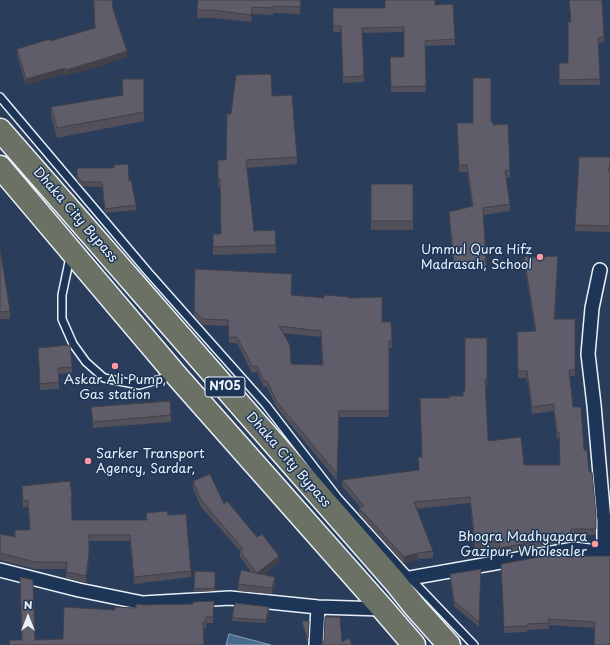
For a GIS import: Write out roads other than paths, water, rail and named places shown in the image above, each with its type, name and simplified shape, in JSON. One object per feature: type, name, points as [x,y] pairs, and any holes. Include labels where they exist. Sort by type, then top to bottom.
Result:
[{"type":"highway","name":"Dhaka City Bypass","points":[[0,130],[402,580],[415,607],[449,645]]},
{"type":"highway","points":[[0,168],[176,375],[414,645]]},
{"type":"street","points":[[402,580],[574,549],[607,554],[588,354],[592,308],[600,270]]},
{"type":"street","points":[[0,570],[79,590],[143,603],[230,598],[318,607],[383,609]]},
{"type":"street","points":[[316,645],[318,607]]},
{"type":"lane","points":[[0,97],[148,272],[266,405],[402,580],[474,645]]},
{"type":"lane","points":[[71,252],[62,295],[62,319],[73,344],[86,362],[104,378],[139,385],[176,375]]},
{"type":"water","points":[[229,634],[271,645],[226,645]]},
{"type":"place","name":"Ummul Qura Hifz Madrasah, School","points":[[540,257]]},
{"type":"place","name":"Askar Ali Pump, Gas station","points":[[115,366]]},
{"type":"place","name":"Sarker Transport Agency, Sardar,","points":[[88,461]]},
{"type":"place","name":"Bhogra Madhyapara Gazipur, Wholesaler","points":[[595,544]]}]
